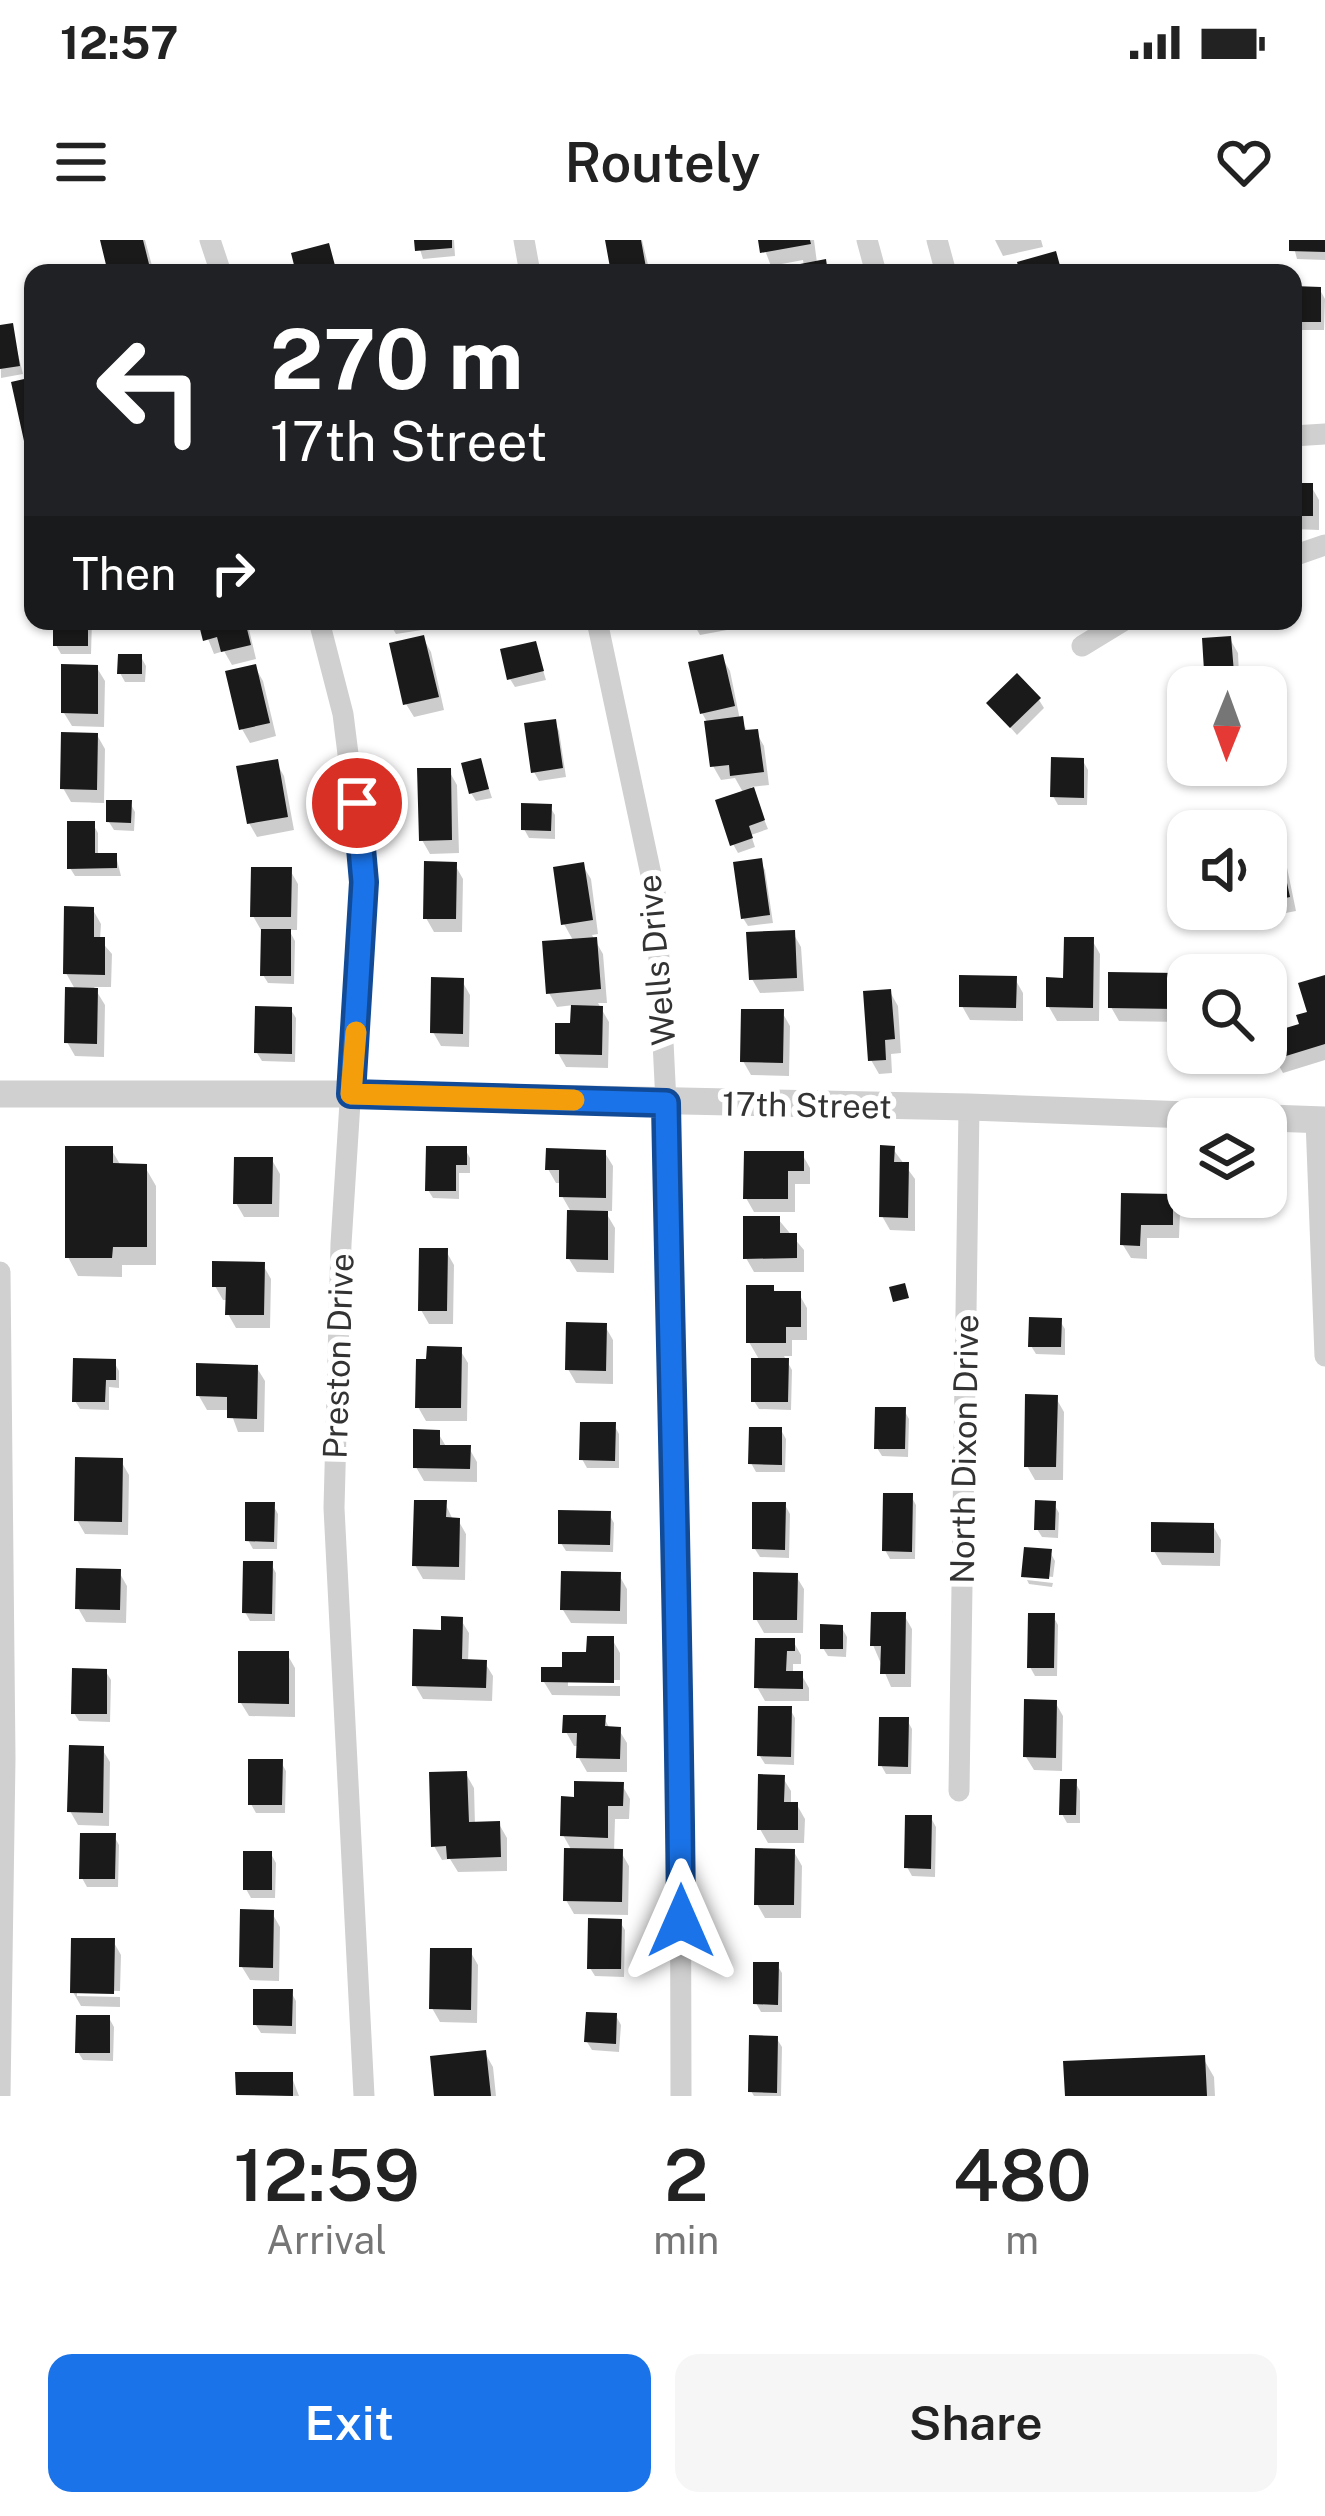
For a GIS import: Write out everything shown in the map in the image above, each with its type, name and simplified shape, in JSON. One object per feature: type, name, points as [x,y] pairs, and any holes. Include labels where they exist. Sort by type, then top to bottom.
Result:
[{"type":"street","name":"Preston Drive","points":[[322,630],[343,714],[364,882],[335,1373],[334,1508],[364,2096]]},
{"type":"street","name":"Wells Drive","points":[[599,630],[656,898],[680,1664],[681,2096]]},
{"type":"street","points":[[1082,646],[1108,630]]},
{"type":"street","name":"17th Street","points":[[0,1094],[351,1094],[1320,1120]]},
{"type":"street","name":"North Dixon Drive","points":[[959,1791],[969,1107]]},
{"type":"street","points":[[1320,1120],[1325,1356]]},
{"type":"street","points":[[0,1272],[5,1758],[1,2096]]},
{"type":"building","points":[[100,240],[143,240],[149,264],[106,264]]},
{"type":"building","points":[[414,240],[452,240],[452,248],[415,251]]},
{"type":"building","points":[[605,240],[641,240],[645,264],[609,264]]},
{"type":"building","points":[[758,240],[810,240],[811,244],[760,253]]},
{"type":"building","points":[[1289,240],[1325,240],[1325,252],[1289,251]]},
{"type":"building","points":[[329,243],[335,264],[294,264],[291,253]]},
{"type":"building","points":[[1056,251],[1060,264],[1018,264]]},
{"type":"building","points":[[1302,286],[1321,287],[1321,322],[1302,322]]},
{"type":"building","points":[[13,323],[20,366],[0,369],[0,325]]},
{"type":"building","points":[[24,379],[24,441],[11,382]]},
{"type":"building","points":[[1302,483],[1313,483],[1313,516],[1302,516]]},
{"type":"building","points":[[53,630],[88,630],[88,646],[53,646]]},
{"type":"building","points":[[200,630],[247,630],[251,645],[221,652],[217,637],[203,641]]},
{"type":"building","points":[[424,635],[439,697],[403,705],[389,643]]},
{"type":"building","points":[[1231,636],[1233,666],[1204,666],[1202,638]]},
{"type":"building","points":[[536,641],[544,671],[507,680],[500,649]]},
{"type":"building","points":[[118,654],[142,654],[142,674],[117,674]]},
{"type":"building","points":[[723,654],[735,706],[700,714],[688,662]]},
{"type":"building","points":[[61,664],[98,665],[98,714],[61,713]]},
{"type":"building","points":[[256,664],[270,723],[239,730],[225,671]]},
{"type":"building","points":[[1017,673],[1041,698],[1010,728],[986,703]]},
{"type":"building","points":[[743,716],[745,730],[758,729],[764,772],[730,776],[729,765],[710,767],[704,721]]},
{"type":"building","points":[[556,719],[563,768],[531,773],[524,723]]},
{"type":"building","points":[[61,732],[98,733],[97,790],[60,789]]},
{"type":"building","points":[[1051,757],[1084,758],[1084,798],[1050,797]]},
{"type":"building","points":[[481,758],[489,789],[469,794],[461,763]]},
{"type":"building","points":[[278,759],[288,817],[247,824],[236,766]]},
{"type":"building","points":[[417,768],[451,768],[452,840],[419,841]]},
{"type":"building","points":[[754,787],[765,820],[749,826],[753,838],[730,846],[715,800]]},
{"type":"building","points":[[106,800],[132,800],[131,823],[106,822]]},
{"type":"building","points":[[521,803],[552,804],[551,831],[521,830]]},
{"type":"building","points":[[67,821],[95,821],[95,853],[117,853],[117,868],[67,869]]},
{"type":"building","points":[[762,858],[770,915],[741,919],[733,862]]},
{"type":"building","points":[[424,861],[457,862],[456,919],[423,919]]},
{"type":"building","points":[[584,862],[593,920],[561,925],[553,867]]},
{"type":"building","points":[[251,867],[292,867],[291,917],[250,917]]},
{"type":"building","points":[[64,906],[94,907],[94,937],[105,937],[105,975],[63,974]]},
{"type":"building","points":[[261,929],[291,929],[291,976],[260,976]]},
{"type":"building","points":[[795,930],[797,978],[749,980],[746,932]]},
{"type":"building","points":[[597,937],[601,989],[546,994],[542,941]]},
{"type":"building","points":[[1064,937],[1094,937],[1093,1008],[1046,1007],[1046,977],[1063,978]]},
{"type":"building","points":[[1108,972],[1167,973],[1167,1009],[1108,1008]]},
{"type":"building","points":[[959,975],[1017,976],[1016,1008],[959,1007]]},
{"type":"building","points":[[1325,975],[1325,1044],[1287,1056],[1287,1028],[1299,1024],[1296,1015],[1307,1012],[1298,983]]},
{"type":"building","points":[[431,977],[464,978],[463,1034],[430,1033]]},
{"type":"building","points":[[65,987],[98,988],[97,1044],[64,1043]]},
{"type":"building","points":[[891,989],[895,1039],[885,1040],[886,1060],[868,1061],[863,991]]},
{"type":"building","points":[[571,1005],[603,1006],[602,1055],[555,1054],[555,1023],[570,1023]]},
{"type":"building","points":[[255,1006],[292,1007],[292,1054],[254,1053]]},
{"type":"building","points":[[741,1009],[784,1009],[783,1063],[740,1062]]},
{"type":"building","points":[[880,1145],[895,1146],[894,1162],[909,1162],[908,1218],[879,1217]]},
{"type":"building","points":[[65,1146],[113,1146],[113,1163],[147,1164],[147,1247],[113,1247],[112,1258],[65,1258]]},
{"type":"building","points":[[426,1146],[467,1146],[467,1165],[456,1165],[456,1191],[425,1191]]},
{"type":"building","points":[[546,1148],[606,1150],[606,1198],[559,1197],[559,1170],[545,1170]]},
{"type":"building","points":[[744,1151],[804,1151],[804,1171],[788,1171],[788,1199],[743,1199]]},
{"type":"building","points":[[234,1157],[273,1157],[272,1204],[233,1204]]},
{"type":"building","points":[[1121,1193],[1167,1194],[1167,1218],[1173,1218],[1173,1225],[1141,1225],[1140,1246],[1120,1245]]},
{"type":"building","points":[[567,1210],[608,1211],[608,1260],[566,1259]]},
{"type":"building","points":[[743,1216],[780,1216],[780,1233],[797,1233],[797,1258],[743,1259]]},
{"type":"building","points":[[419,1248],[448,1248],[447,1311],[418,1311]]},
{"type":"building","points":[[212,1261],[265,1262],[264,1315],[225,1315],[226,1287],[212,1287]]},
{"type":"building","points":[[905,1283],[909,1298],[893,1302],[889,1287]]},
{"type":"building","points":[[746,1285],[801,1291],[801,1327],[786,1327],[786,1343],[746,1343]]},
{"type":"building","points":[[1029,1317],[1062,1318],[1061,1347],[1028,1347]]},
{"type":"building","points":[[566,1322],[607,1323],[606,1371],[565,1370]]},
{"type":"building","points":[[427,1346],[462,1347],[461,1408],[415,1408],[416,1359],[426,1359]]},
{"type":"building","points":[[73,1358],[116,1359],[116,1380],[106,1380],[105,1402],[72,1402]]},
{"type":"building","points":[[751,1358],[789,1358],[788,1402],[751,1402]]},
{"type":"building","points":[[196,1363],[258,1365],[257,1419],[227,1418],[227,1397],[196,1396]]},
{"type":"building","points":[[1025,1394],[1058,1395],[1056,1467],[1024,1467]]},
{"type":"building","points":[[875,1407],[906,1407],[905,1449],[874,1449]]},
{"type":"building","points":[[580,1422],[616,1422],[615,1461],[579,1460]]},
{"type":"building","points":[[749,1427],[782,1427],[782,1465],[748,1464]]},
{"type":"building","points":[[413,1429],[440,1430],[440,1445],[471,1445],[470,1469],[413,1468]]},
{"type":"building","points":[[75,1457],[123,1458],[122,1522],[74,1521]]},
{"type":"building","points":[[883,1493],[913,1493],[912,1552],[882,1551]]},
{"type":"building","points":[[414,1500],[447,1500],[446,1517],[460,1518],[459,1567],[412,1566]]},
{"type":"building","points":[[1035,1500],[1056,1501],[1055,1530],[1034,1530]]},
{"type":"building","points":[[245,1502],[275,1502],[274,1542],[245,1541]]},
{"type":"building","points":[[752,1502],[786,1502],[785,1550],[752,1549]]},
{"type":"building","points":[[558,1510],[611,1511],[610,1545],[558,1544]]},
{"type":"building","points":[[1151,1522],[1214,1523],[1214,1553],[1151,1552]]},
{"type":"building","points":[[1024,1547],[1052,1549],[1049,1579],[1021,1577]]},
{"type":"building","points":[[243,1561],[273,1561],[272,1614],[242,1613]]},
{"type":"building","points":[[76,1568],[121,1569],[120,1610],[75,1609]]},
{"type":"building","points":[[561,1571],[621,1572],[620,1611],[560,1610]]},
{"type":"building","points":[[753,1572],[798,1573],[797,1620],[753,1620]]},
{"type":"building","points":[[871,1612],[906,1612],[905,1674],[880,1674],[881,1646],[870,1646]]},
{"type":"building","points":[[1028,1613],[1055,1613],[1054,1668],[1027,1668]]},
{"type":"building","points":[[441,1616],[463,1617],[462,1659],[487,1660],[486,1688],[412,1686],[413,1629],[441,1630]]},
{"type":"building","points":[[820,1624],[843,1625],[843,1649],[820,1649]]},
{"type":"building","points":[[587,1636],[614,1636],[614,1683],[541,1682],[541,1667],[562,1667],[562,1652],[586,1652]]},
{"type":"building","points":[[755,1638],[795,1638],[795,1651],[787,1651],[786,1671],[803,1671],[803,1689],[754,1688]]},
{"type":"building","points":[[238,1651],[289,1651],[289,1704],[238,1703]]},
{"type":"building","points":[[72,1668],[107,1669],[107,1714],[71,1714]]},
{"type":"building","points":[[1024,1699],[1057,1700],[1056,1758],[1023,1757]]},
{"type":"building","points":[[758,1706],[792,1706],[791,1757],[757,1756]]},
{"type":"building","points":[[563,1715],[606,1715],[605,1726],[621,1727],[620,1759],[576,1758],[577,1733],[562,1733]]},
{"type":"building","points":[[879,1717],[909,1717],[908,1767],[878,1766]]},
{"type":"building","points":[[69,1745],[104,1746],[103,1813],[67,1812]]},
{"type":"building","points":[[248,1759],[283,1759],[282,1805],[248,1805]]},
{"type":"building","points":[[467,1771],[469,1822],[500,1821],[501,1857],[447,1859],[446,1846],[431,1847],[429,1772]]},
{"type":"building","points":[[758,1774],[785,1775],[784,1802],[798,1802],[798,1830],[757,1830]]},
{"type":"building","points":[[1060,1779],[1077,1779],[1076,1815],[1059,1815]]},
{"type":"building","points":[[574,1781],[624,1782],[623,1806],[608,1806],[608,1838],[560,1836],[561,1796],[574,1797]]},
{"type":"building","points":[[905,1815],[932,1815],[931,1869],[904,1868]]},
{"type":"building","points":[[80,1833],[116,1833],[115,1879],[79,1879]]},
{"type":"building","points":[[564,1848],[623,1849],[622,1902],[563,1901]]},
{"type":"building","points":[[755,1848],[795,1849],[794,1905],[754,1905]]},
{"type":"building","points":[[243,1851],[272,1851],[272,1890],[243,1890]]},
{"type":"building","points":[[240,1909],[274,1910],[273,1968],[239,1967]]},
{"type":"building","points":[[588,1918],[622,1919],[621,1969],[587,1969]]},
{"type":"building","points":[[71,1938],[115,1938],[114,1994],[70,1993]]},
{"type":"building","points":[[430,1948],[472,1948],[471,2010],[429,2009]]},
{"type":"building","points":[[753,1962],[779,1962],[778,2005],[753,2004]]},
{"type":"building","points":[[253,1989],[293,1989],[292,2026],[253,2025]]},
{"type":"building","points":[[586,2012],[617,2013],[616,2044],[584,2042]]},
{"type":"building","points":[[76,2015],[110,2015],[110,2053],[75,2053]]},
{"type":"building","points":[[749,2035],[778,2036],[777,2093],[748,2092]]},
{"type":"building","points":[[486,2050],[491,2096],[434,2096],[430,2056]]},
{"type":"building","points":[[1205,2055],[1207,2096],[1065,2096],[1063,2061]]},
{"type":"building","points":[[235,2072],[293,2072],[293,2096],[236,2095]]},
{"type":"slow traffic","points":[[356,1032],[351,1094],[574,1100]]},
{"type":"route","points":[[357,803],[364,882],[351,1094],[666,1103],[673,1546],[680,1664],[681,1921]]}]
